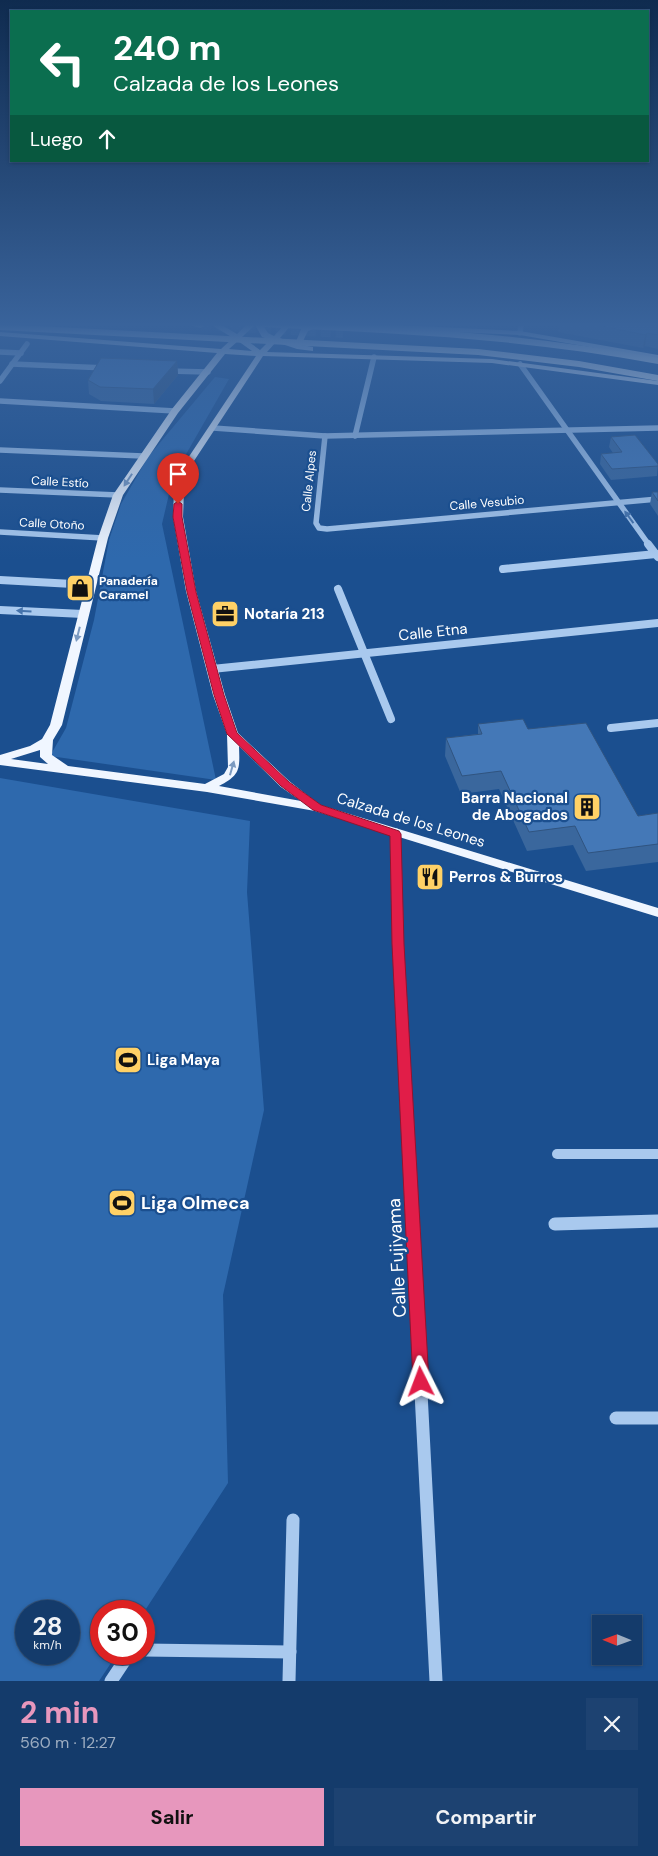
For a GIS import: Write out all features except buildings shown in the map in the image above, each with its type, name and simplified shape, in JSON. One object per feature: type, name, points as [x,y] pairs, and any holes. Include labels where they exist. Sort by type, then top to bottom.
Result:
[{"type":"main road","points":[[67,771],[46,757],[44,750],[45,742],[56,725],[103,538],[118,494],[182,402]]},
{"type":"main road","points":[[207,788],[229,776],[234,767],[233,734],[212,669],[192,592],[178,517],[178,490],[186,467],[230,402]]},
{"type":"main road","points":[[233,734],[285,784],[317,808]]},
{"type":"main road","points":[[0,760],[45,742]]},
{"type":"main road","name":"Calzada de los Leones","points":[[0,760],[67,771],[207,788],[317,808],[395,834],[658,913]]},
{"type":"street","points":[[25,402],[175,411]]},
{"type":"street","points":[[355,436],[363,402]]},
{"type":"street","points":[[548,402],[657,555]]},
{"type":"street","points":[[213,428],[325,436],[658,428]]},
{"type":"street","name":"Calle Alpes","points":[[318,528],[316,523],[325,436]]},
{"type":"street","points":[[0,450],[143,456]]},
{"type":"street","name":"Calle Estío","points":[[0,490],[94,495],[118,494]]},
{"type":"street","name":"Calle Vesubio","points":[[318,528],[327,529],[658,499]]},
{"type":"street","name":"Calle Otoño","points":[[0,532],[103,538]]},
{"type":"street","points":[[503,569],[657,555]]},
{"type":"street","points":[[0,580],[91,585]]},
{"type":"street","points":[[338,588],[391,719]]},
{"type":"street","points":[[0,610],[83,614]]},
{"type":"street","name":"Calle Etna","points":[[212,669],[658,623]]},
{"type":"street","points":[[611,728],[658,722]]},
{"type":"street","name":"Calle Fujiyama","points":[[395,834],[398,944],[436,1681]]},
{"type":"street","points":[[557,1154],[658,1154]]},
{"type":"street","points":[[555,1224],[658,1222]]},
{"type":"street","points":[[616,1418],[658,1418]]},
{"type":"street","points":[[289,1681],[293,1520]]},
{"type":"street","points":[[155,1650],[290,1652]]},
{"type":"street","points":[[111,1681],[122,1665]]},
{"type":"shaded area","points":[[194,402],[216,402],[173,477],[162,524],[216,780],[50,756],[66,728],[94,620],[109,540],[121,504],[148,457]]},
{"type":"shaded area","name":"Liga Olmeca","points":[[0,778],[250,821],[247,892],[264,1110],[223,1295],[228,1483],[152,1600],[90,1600],[90,1665],[110,1665],[99,1681],[0,1681]]},
{"type":"place","name":"Panadería Caramel","points":[[80,588]]},
{"type":"place","name":"Notaría 213","points":[[225,614]]},
{"type":"place","name":"Barra Nacional de Abogados","points":[[587,807]]},
{"type":"place","name":"Perros & Burros","points":[[430,877]]},
{"type":"place","name":"Liga Maya","points":[[128,1060]]},
{"type":"place","name":"Liga Olmeca","points":[[122,1203]]},
{"type":"route","points":[[178,504],[178,517],[192,592],[219,695],[233,734],[285,784],[317,808],[395,834],[398,944],[421,1382]]}]
